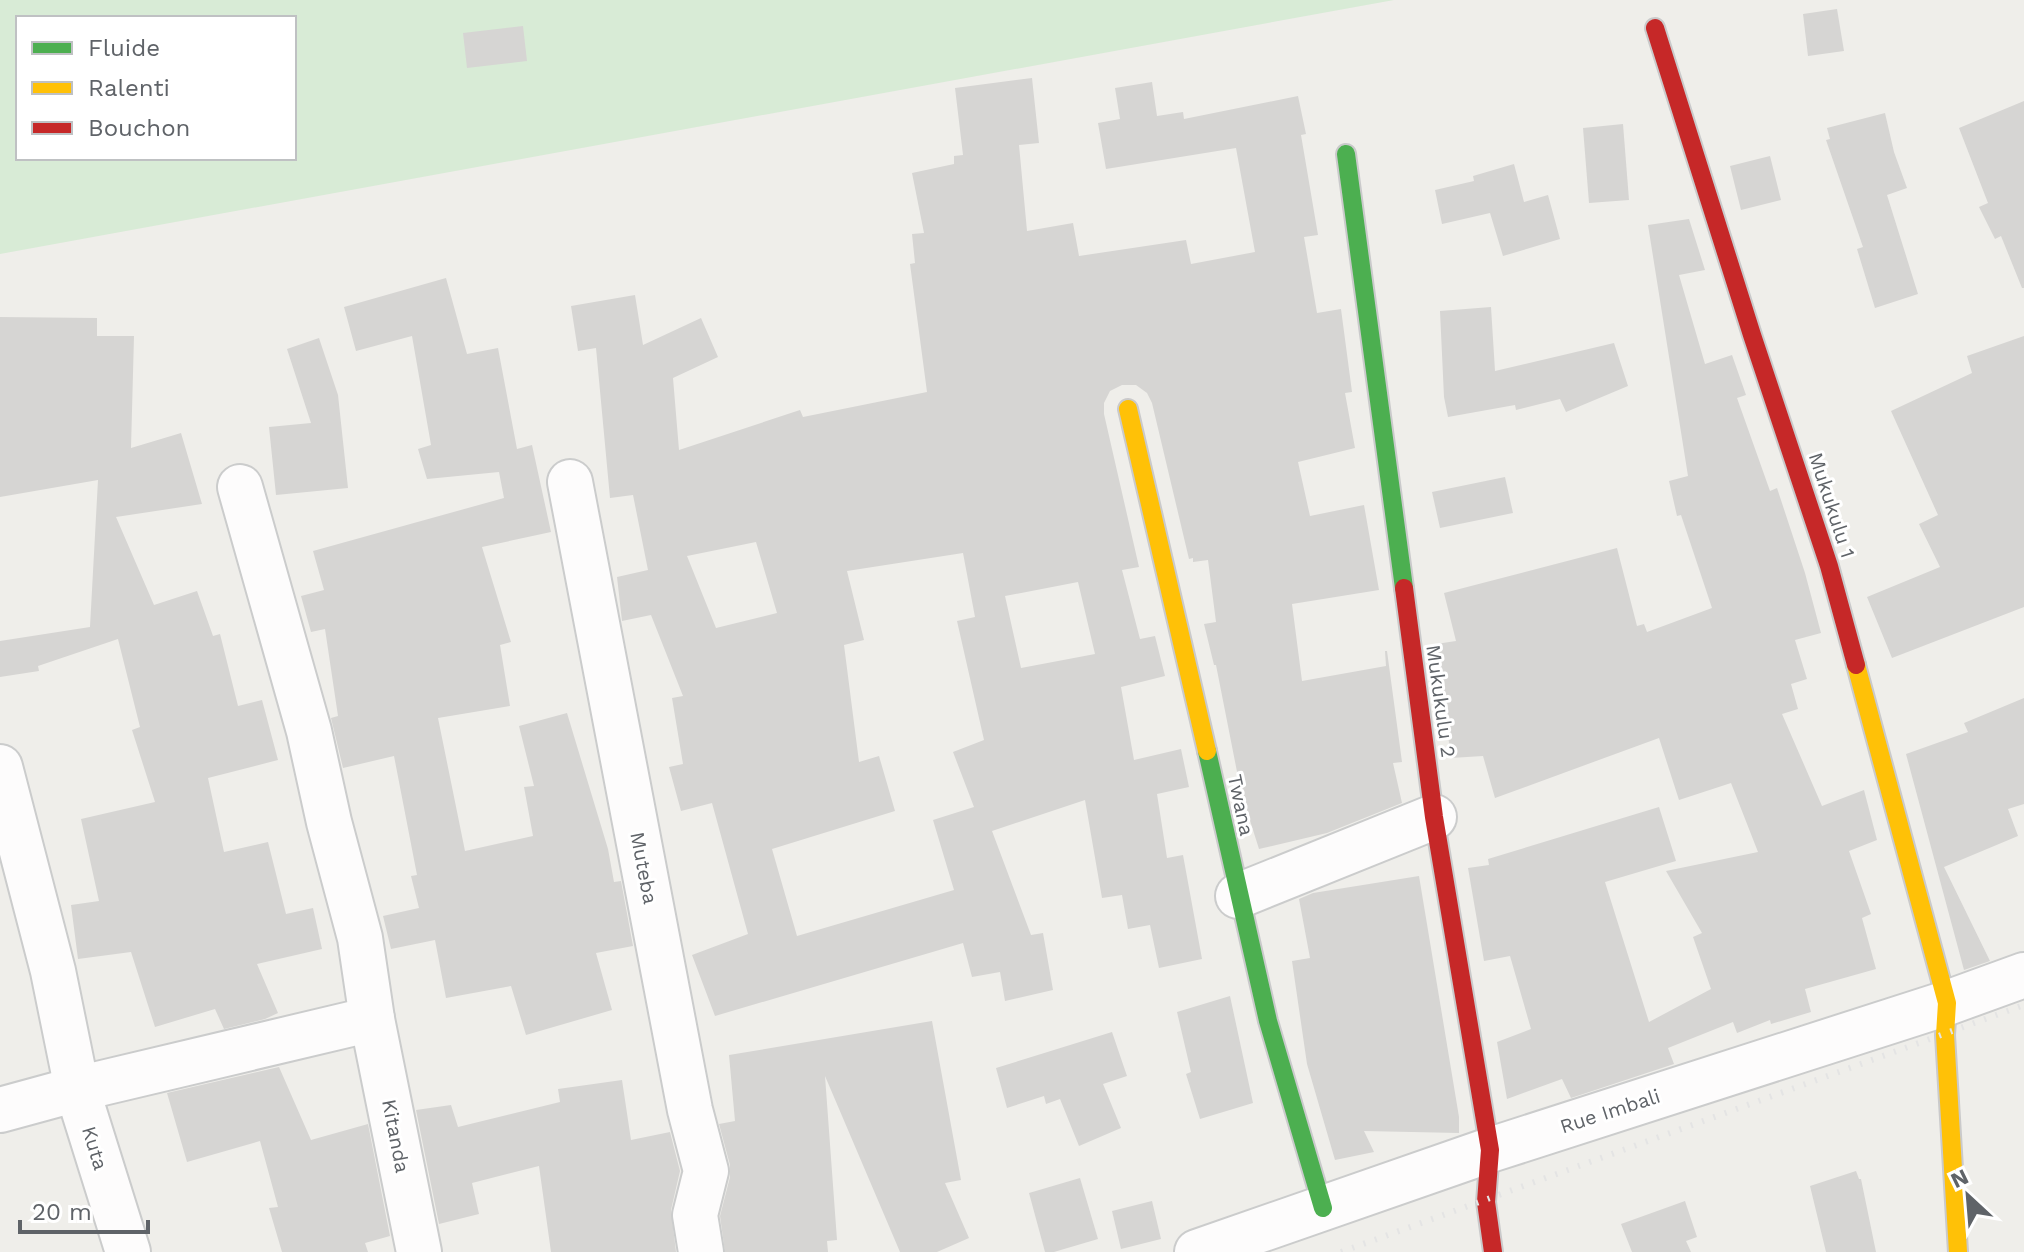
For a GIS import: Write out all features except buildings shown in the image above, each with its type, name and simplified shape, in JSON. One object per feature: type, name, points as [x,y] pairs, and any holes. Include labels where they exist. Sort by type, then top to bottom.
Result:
[{"type":"street","name":"Mukukulu 1","points":[[1655,28],[1829,566],[1947,1003],[1945,1035],[1958,1252]]},
{"type":"street","name":"Mukukulu 2","points":[[1346,154],[1434,817],[1490,1150],[1486,1202],[1493,1252]]},
{"type":"street","name":"Twana","points":[[1128,409],[1268,1021],[1323,1208]]},
{"type":"street","name":"Muteba","points":[[570,482],[690,1110],[706,1171],[695,1215],[701,1252]]},
{"type":"street","name":"Kitanda","points":[[240,487],[309,731],[360,938],[372,1019],[419,1252]]},
{"type":"street","name":"Kuta","points":[[0,767],[53,971],[77,1089],[128,1252]]},
{"type":"street","points":[[1238,896],[1434,817]]},
{"type":"street","name":"Rue Imbali","points":[[1197,1252],[1490,1150],[1947,1003],[2024,975]]},
{"type":"street","points":[[0,1110],[372,1019]]},
{"type":"green space","points":[[0,0],[1394,0],[0,254]]},
{"type":"railway","points":[[1341,1252],[2024,1005]]},
{"type":"traffic: fast","points":[[1346,154],[1404,588]]},
{"type":"traffic: fast","points":[[1207,751],[1268,1021],[1323,1208]]},
{"type":"traffic: slow","points":[[1128,409],[1207,751]]},
{"type":"traffic: slow","points":[[1856,665],[1947,1003],[1945,1035],[1958,1252]]},
{"type":"traffic: jam","points":[[1655,28],[1829,566],[1856,665]]},
{"type":"traffic: jam","points":[[1404,588],[1434,817],[1490,1150],[1486,1202],[1493,1252]]}]
